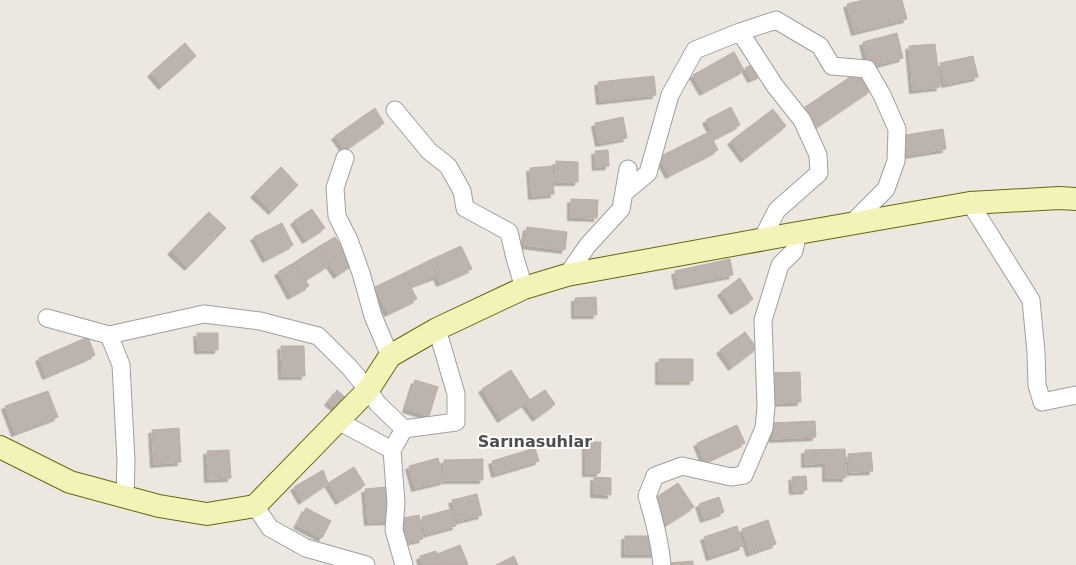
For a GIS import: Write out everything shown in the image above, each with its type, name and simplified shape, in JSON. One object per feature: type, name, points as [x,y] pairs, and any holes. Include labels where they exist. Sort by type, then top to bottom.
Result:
[{"type":"street","points":[[624,193],[648,173],[670,95],[696,50],[740,32],[776,20],[820,46],[832,66],[867,69],[882,95],[897,129],[896,161],[886,189],[852,223]]},
{"type":"street","points":[[740,32],[775,86],[802,120],[818,155],[819,173],[777,210],[762,239]]},
{"type":"street","points":[[394,110],[429,151],[448,166],[462,192],[465,208],[509,232],[524,288]]},
{"type":"street","points":[[345,158],[335,188],[337,216],[349,240],[361,273],[373,316],[390,356]]},
{"type":"street","points":[[567,275],[588,245],[621,210],[628,169]]},
{"type":"street","points":[[0,447],[70,482],[159,506],[207,514],[255,506],[368,390],[390,356],[437,329],[524,288],[567,275],[798,232],[970,203],[1059,198],[1076,199]]},
{"type":"street","points":[[970,203],[1031,300],[1037,385],[1042,402],[1076,395]]},
{"type":"street","points":[[662,565],[654,520],[647,496],[655,476],[682,466],[731,477],[744,475],[764,428],[766,407],[763,320],[780,265],[794,251],[798,232]]},
{"type":"street","points":[[47,318],[109,335],[204,314],[260,321],[318,336],[350,368],[378,404],[404,429]]},
{"type":"street","points":[[404,429],[456,422],[456,394],[437,329]]},
{"type":"street","points":[[109,335],[121,365],[126,461],[125,497]]},
{"type":"street","points":[[338,421],[392,450]]},
{"type":"street","points":[[404,429],[392,450],[396,503],[394,530],[404,565]]},
{"type":"street","points":[[255,506],[270,528],[306,548],[366,565]]},
{"type":"building","points":[[863,0],[902,0],[907,19],[855,32],[847,4]]},
{"type":"building","points":[[897,33],[903,58],[869,67],[863,42]]},
{"type":"building","points":[[185,43],[196,56],[162,86],[151,73]]},
{"type":"building","points":[[935,44],[940,87],[913,90],[909,46]]},
{"type":"building","points":[[734,52],[744,70],[703,92],[693,75]]},
{"type":"building","points":[[973,56],[978,77],[945,84],[940,63]]},
{"type":"building","points":[[756,63],[761,75],[751,79],[745,68]]},
{"type":"building","points":[[859,71],[871,90],[815,128],[802,109]]},
{"type":"building","points":[[654,76],[656,95],[600,101],[598,82]]},
{"type":"building","points":[[731,107],[740,125],[715,138],[706,120]]},
{"type":"building","points":[[375,108],[384,123],[345,150],[335,136]]},
{"type":"building","points":[[773,109],[786,126],[744,159],[731,141]]},
{"type":"building","points":[[623,117],[627,138],[599,143],[595,123]]},
{"type":"building","points":[[943,129],[946,149],[908,155],[905,135]]},
{"type":"building","points":[[709,132],[718,150],[669,175],[659,157]]},
{"type":"building","points":[[608,150],[609,166],[596,167],[595,151]]},
{"type":"building","points":[[556,161],[578,162],[578,182],[556,182]]},
{"type":"building","points":[[552,166],[554,194],[532,196],[530,168]]},
{"type":"building","points":[[281,167],[298,185],[272,211],[254,194]]},
{"type":"building","points":[[571,199],[598,200],[597,218],[571,217]]},
{"type":"building","points":[[312,209],[325,228],[306,240],[294,221]]},
{"type":"building","points":[[209,212],[226,228],[188,267],[171,251]]},
{"type":"building","points":[[282,223],[293,245],[266,259],[254,237]]},
{"type":"building","points":[[527,227],[567,232],[565,250],[524,245]]},
{"type":"building","points":[[335,237],[353,264],[337,275],[318,247]]},
{"type":"building","points":[[461,246],[472,269],[440,283],[430,260]]},
{"type":"building","points":[[318,247],[330,264],[305,280],[295,262]]},
{"type":"building","points":[[730,259],[733,275],[678,286],[675,271]]},
{"type":"building","points":[[430,260],[437,276],[410,286],[404,273]]},
{"type":"building","points":[[295,262],[309,286],[291,296],[278,272]]},
{"type":"building","points":[[404,273],[417,299],[388,313],[375,287]]},
{"type":"building","points":[[740,278],[753,299],[734,311],[721,292]]},
{"type":"building","points":[[596,297],[597,315],[575,315],[575,298]]},
{"type":"building","points":[[745,332],[757,348],[732,367],[720,350]]},
{"type":"building","points":[[197,333],[218,333],[218,350],[198,350]]},
{"type":"building","points":[[88,337],[95,355],[46,376],[39,358]]},
{"type":"building","points":[[281,346],[304,346],[305,376],[282,376]]},
{"type":"building","points":[[659,359],[693,359],[693,381],[659,381]]},
{"type":"building","points":[[511,370],[530,400],[501,419],[482,389]]},
{"type":"building","points":[[800,372],[801,402],[773,403],[772,373]]},
{"type":"building","points":[[415,380],[438,387],[429,416],[406,409]]},
{"type":"building","points":[[337,390],[347,399],[338,410],[328,402]]},
{"type":"building","points":[[545,390],[555,404],[536,418],[525,403]]},
{"type":"building","points":[[48,391],[58,417],[15,433],[5,406]]},
{"type":"building","points":[[815,421],[816,437],[773,439],[772,423]]},
{"type":"building","points":[[737,425],[745,443],[705,462],[697,443]]},
{"type":"building","points":[[179,428],[181,462],[154,464],[152,430]]},
{"type":"building","points":[[586,442],[601,442],[600,473],[586,473]]},
{"type":"building","points":[[535,448],[539,461],[495,474],[492,461]]},
{"type":"building","points":[[845,449],[846,478],[826,478],[826,463],[805,464],[805,450]]},
{"type":"building","points":[[229,450],[231,478],[208,479],[207,451]]},
{"type":"building","points":[[871,452],[873,471],[849,472],[848,454]]},
{"type":"building","points":[[438,458],[444,481],[415,488],[409,466]]},
{"type":"building","points":[[483,459],[483,480],[444,480],[444,460]]},
{"type":"building","points":[[354,467],[365,485],[339,501],[328,483]]},
{"type":"building","points":[[323,470],[328,483],[302,501],[294,487]]},
{"type":"building","points":[[806,476],[807,490],[793,491],[792,477]]},
{"type":"building","points":[[594,477],[611,478],[611,495],[594,494]]},
{"type":"building","points":[[678,483],[694,507],[667,524],[652,500]]},
{"type":"building","points":[[386,487],[389,521],[368,522],[365,489]]},
{"type":"building","points":[[477,494],[482,515],[458,521],[452,500]]},
{"type":"building","points":[[719,497],[724,512],[704,519],[699,504]]},
{"type":"building","points":[[306,508],[331,521],[322,538],[297,525]]},
{"type":"building","points":[[451,509],[456,526],[426,534],[422,517]]},
{"type":"building","points":[[419,515],[423,539],[408,542],[403,518]]},
{"type":"building","points":[[768,520],[776,544],[750,553],[742,529]]},
{"type":"building","points":[[737,526],[743,546],[710,557],[704,537]]},
{"type":"building","points":[[625,536],[654,536],[655,554],[625,554]]},
{"type":"building","points":[[460,545],[468,564],[442,565],[437,554]]},
{"type":"building","points":[[436,551],[440,565],[422,565],[420,556]]},
{"type":"building","points":[[514,556],[518,565],[496,565]]},
{"type":"building","points":[[693,561],[693,565],[669,565],[669,563]]},
{"type":"district","name":"Sarınasuhlar","points":[[535,441]]}]
